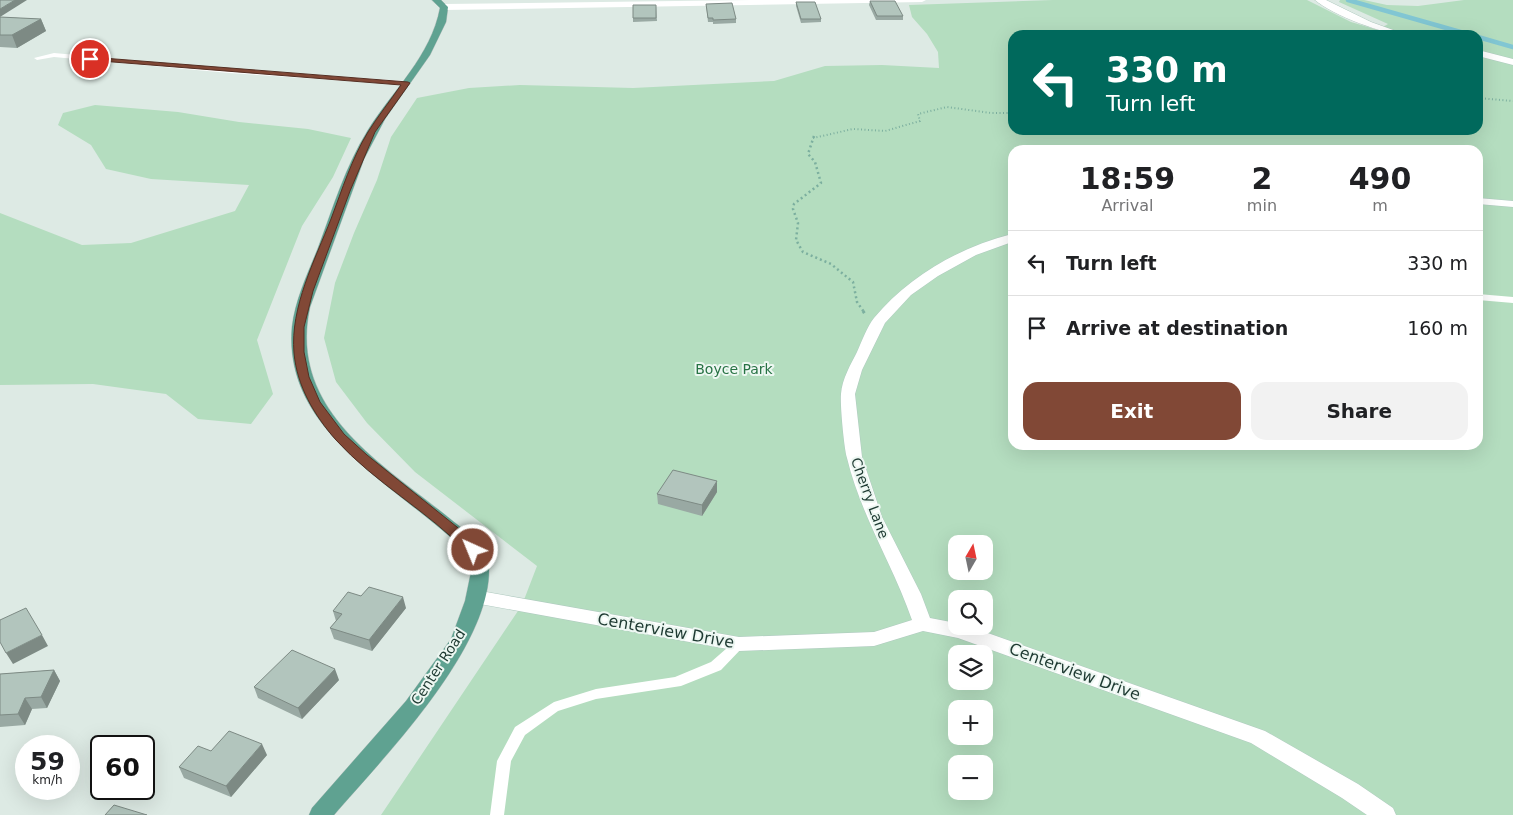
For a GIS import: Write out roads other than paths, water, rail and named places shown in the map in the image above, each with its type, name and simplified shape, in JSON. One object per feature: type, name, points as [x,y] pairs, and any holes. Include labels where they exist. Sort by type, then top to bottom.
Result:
[{"type":"main road","name":"Center Road","points":[[320,815],[425,692],[463,636],[475,597],[480,566],[473,550],[458,534],[363,458],[340,437],[314,402],[303,377],[299,352],[299,327],[308,291],[346,191],[372,132],[434,38],[443,18],[440,4]]},
{"type":"street","points":[[440,4],[922,0]]},
{"type":"street","points":[[1319,0],[1368,24],[1387,30]]},
{"type":"street","points":[[1483,54],[1513,62]]},
{"type":"street","points":[[1483,201],[1513,204]]},
{"type":"street","name":"Cherry Lane","points":[[923,624],[912,594],[874,517],[854,457],[848,394],[855,370],[875,328],[879,321],[906,292],[934,272],[972,252],[1008,239]]},
{"type":"street","name":"Centerview Drive","points":[[475,597],[738,644],[874,639],[923,624],[960,631],[1258,737],[1350,791],[1385,815]]},
{"type":"lane","points":[[37,58],[54,55],[229,71],[406,83]]},
{"type":"lane","points":[[1483,297],[1513,300]]},
{"type":"lane","points":[[497,815],[504,761],[520,731],[554,707],[596,694],[676,682],[716,666],[738,644]]},
{"type":"waterway","points":[[1348,0],[1453,30]]},
{"type":"waterway","points":[[1483,38],[1513,47]]},
{"type":"park label","name":"Boyce Park","points":[[734,369]]}]
